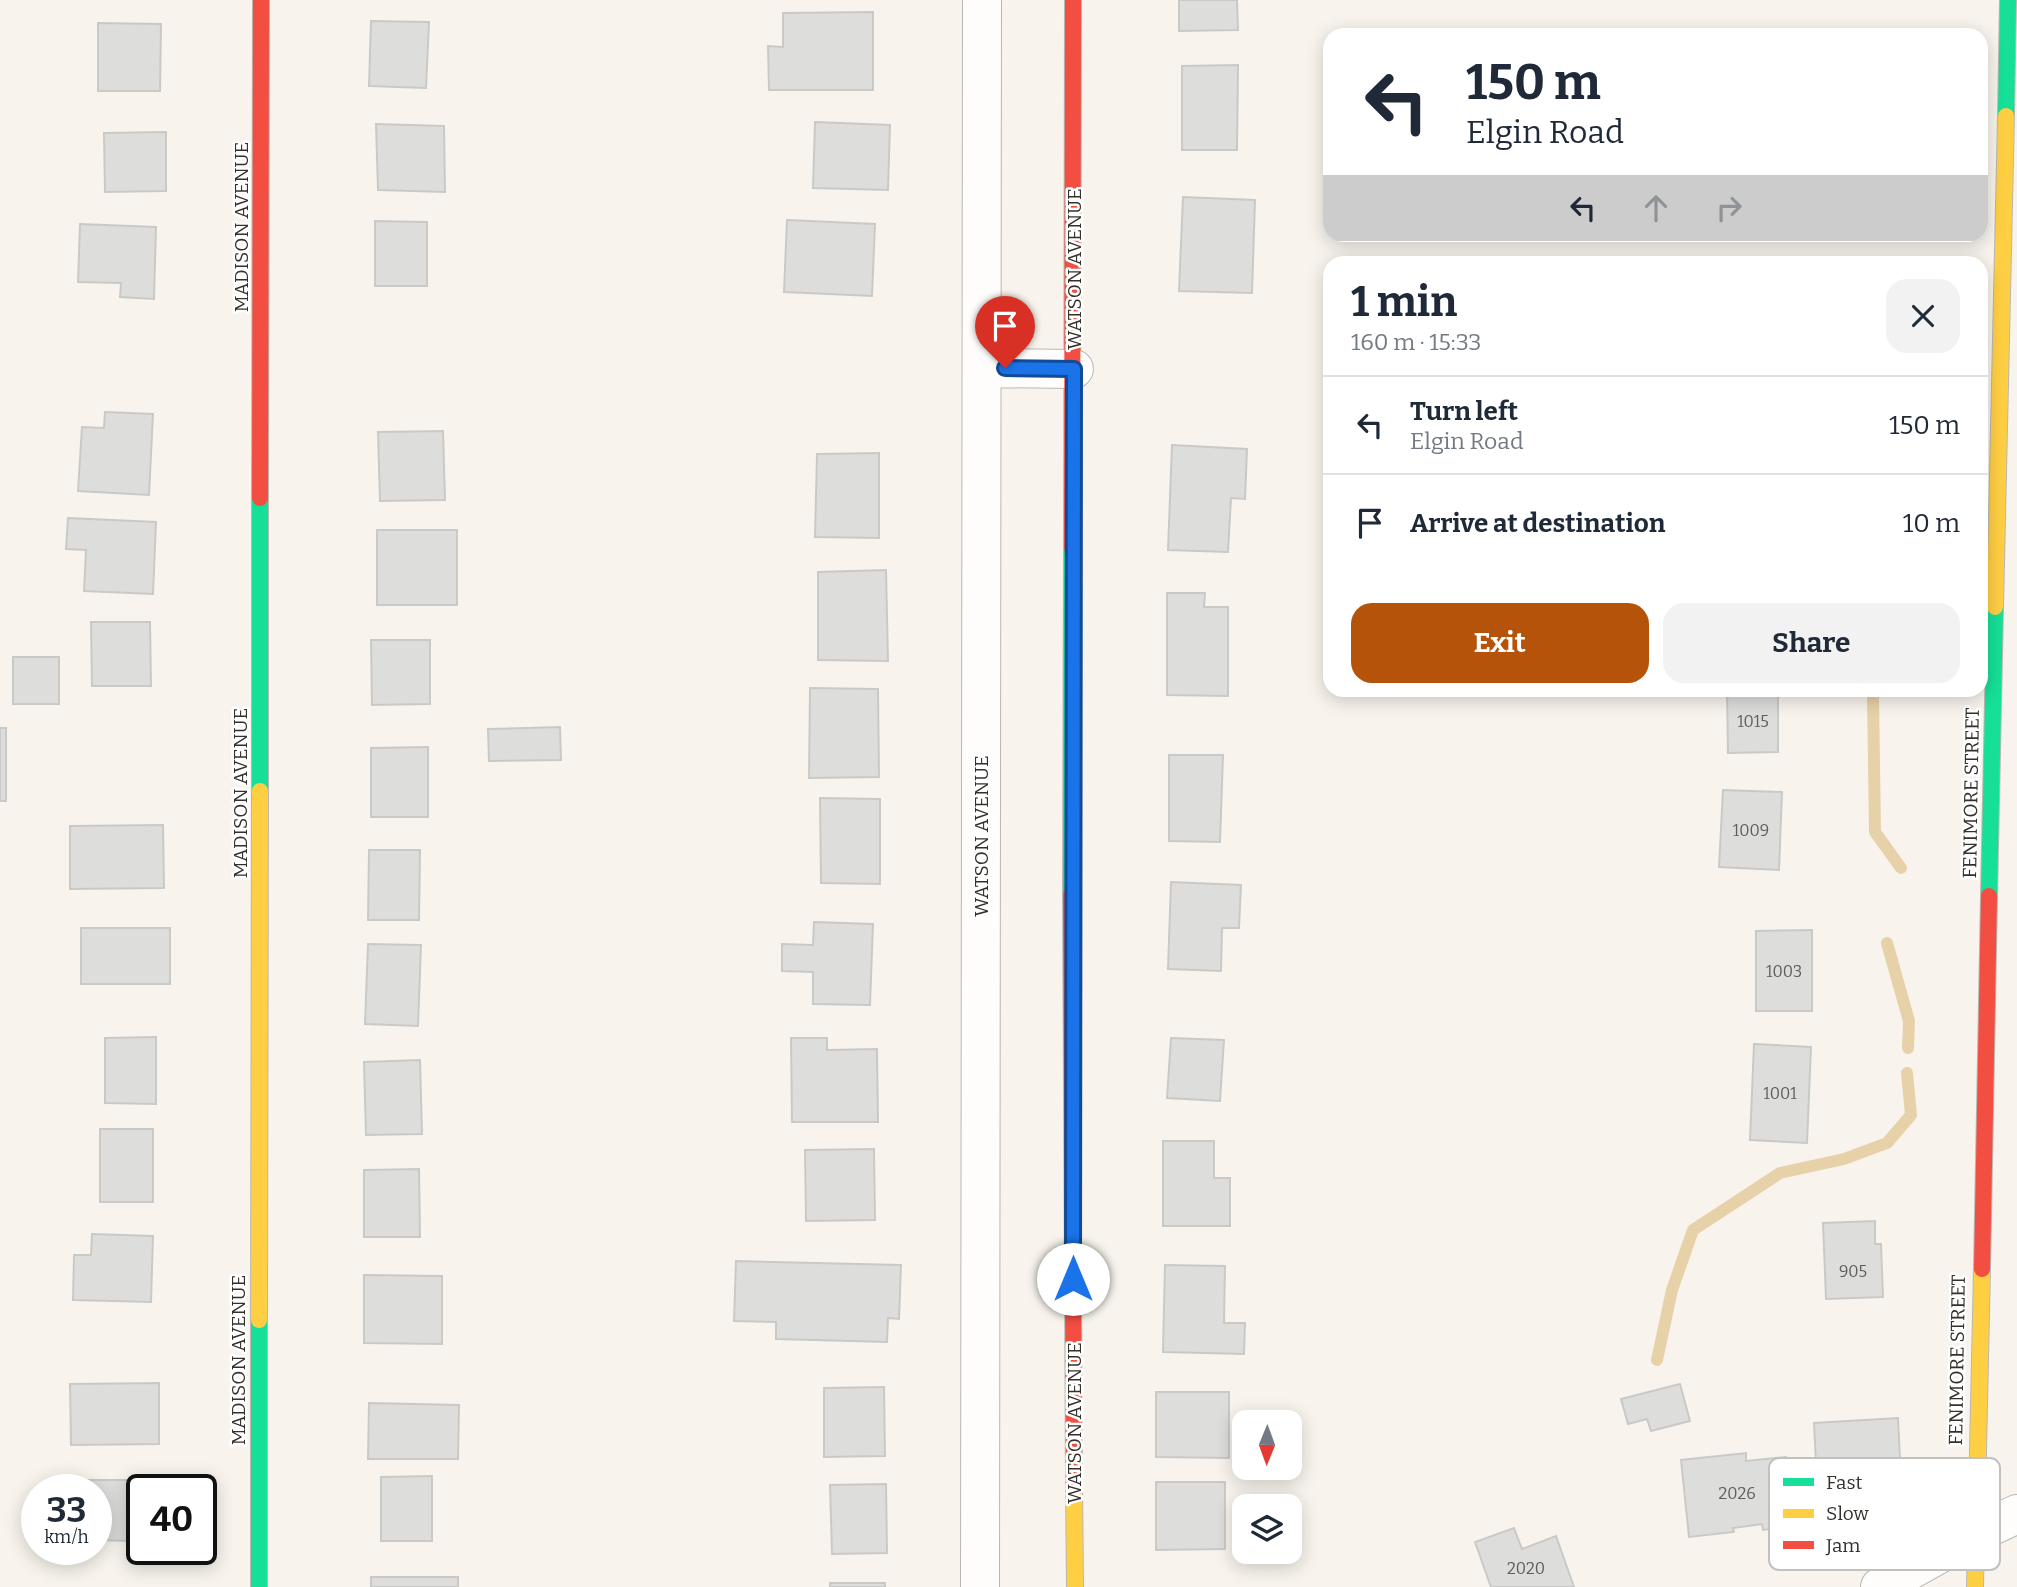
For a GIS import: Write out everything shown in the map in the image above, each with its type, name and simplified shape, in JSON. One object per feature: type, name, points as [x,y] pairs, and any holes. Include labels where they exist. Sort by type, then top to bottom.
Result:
[{"type":"street","name":"MADISON AVENUE","points":[[259,1587],[261,0]]},
{"type":"street","name":"WATSON AVENUE","points":[[980,1587],[982,0]]},
{"type":"street","name":"WATSON AVENUE","points":[[1073,0],[1071,972],[1075,1587]]},
{"type":"street","name":"FENIMORE STREET","points":[[1977,1458],[2009,385],[2008,0]]},
{"type":"street","points":[[982,368],[1074,369]]},
{"type":"street","points":[[2000,1522],[2017,1514]]},
{"type":"street","points":[[1880,1587],[1910,1570]]},
{"type":"building","points":[[1179,0],[1237,0],[1238,30],[1179,31]]},
{"type":"building","points":[[873,12],[873,90],[769,90],[768,46],[783,47],[783,13]]},
{"type":"building","points":[[371,21],[429,22],[426,88],[369,86]]},
{"type":"building","points":[[98,23],[161,24],[160,91],[98,91]]},
{"type":"building","points":[[1238,65],[1237,150],[1182,150],[1182,66]]},
{"type":"building","points":[[815,122],[890,125],[888,190],[813,188]]},
{"type":"building","points":[[376,124],[444,126],[445,192],[378,190]]},
{"type":"building","points":[[166,132],[166,191],[105,192],[104,133]]},
{"type":"building","points":[[1183,197],[1255,200],[1252,293],[1179,291]]},
{"type":"building","points":[[787,220],[875,224],[872,296],[784,292]]},
{"type":"building","points":[[375,221],[427,222],[427,286],[375,286]]},
{"type":"building","points":[[80,224],[156,227],[154,299],[120,297],[121,283],[78,282]]},
{"type":"building","points":[[105,412],[153,414],[149,495],[78,491],[82,427],[104,428]]},
{"type":"building","points":[[443,431],[445,500],[380,501],[378,432]]},
{"type":"building","points":[[1172,445],[1247,449],[1245,499],[1231,498],[1228,552],[1168,550]]},
{"type":"building","points":[[879,453],[879,538],[815,537],[817,454]]},
{"type":"building","points":[[68,518],[156,522],[153,594],[84,591],[86,550],[66,549]]},
{"type":"building","points":[[377,530],[457,530],[457,605],[377,605]]},
{"type":"building","points":[[886,570],[888,661],[818,660],[818,572]]},
{"type":"building","points":[[1167,593],[1205,593],[1204,607],[1228,607],[1228,696],[1167,695]]},
{"type":"building","points":[[91,622],[150,622],[151,686],[92,686]]},
{"type":"building","points":[[371,640],[430,640],[430,704],[372,705]]},
{"type":"building","points":[[13,657],[59,657],[59,704],[13,704]]},
{"type":"building","points":[[810,688],[878,689],[879,777],[809,778]]},
{"type":"building","points":[[1727,697],[1778,697],[1778,752],[1728,753]]},
{"type":"building","points":[[560,727],[561,760],[489,761],[488,729]]},
{"type":"building","points":[[0,728],[6,728],[6,801],[0,801]]},
{"type":"building","points":[[428,747],[428,817],[371,817],[371,748]]},
{"type":"building","points":[[1169,755],[1223,755],[1220,842],[1169,841]]},
{"type":"building","points":[[1723,790],[1782,792],[1779,870],[1719,867]]},
{"type":"building","points":[[820,798],[880,799],[880,884],[821,883]]},
{"type":"building","points":[[163,825],[164,888],[70,889],[70,826]]},
{"type":"building","points":[[369,850],[420,850],[419,920],[368,920]]},
{"type":"building","points":[[1171,882],[1241,885],[1239,928],[1222,928],[1221,971],[1168,969]]},
{"type":"building","points":[[814,922],[873,924],[870,1005],[813,1004],[813,972],[782,971],[782,944],[813,945]]},
{"type":"building","points":[[81,928],[170,928],[170,984],[81,984]]},
{"type":"building","points":[[1812,930],[1812,1011],[1756,1011],[1756,931]]},
{"type":"building","points":[[368,944],[421,945],[418,1026],[365,1024]]},
{"type":"building","points":[[156,1037],[156,1104],[105,1103],[105,1038]]},
{"type":"building","points":[[791,1038],[827,1038],[827,1050],[877,1049],[878,1122],[792,1122]]},
{"type":"building","points":[[1171,1038],[1224,1040],[1220,1101],[1167,1098]]},
{"type":"building","points":[[1754,1044],[1811,1047],[1807,1143],[1750,1140]]},
{"type":"building","points":[[420,1060],[422,1134],[366,1135],[364,1062]]},
{"type":"building","points":[[100,1129],[153,1129],[153,1202],[100,1202]]},
{"type":"building","points":[[1163,1141],[1214,1141],[1214,1178],[1230,1178],[1230,1226],[1163,1226]]},
{"type":"building","points":[[874,1149],[875,1220],[806,1221],[805,1150]]},
{"type":"building","points":[[419,1169],[420,1237],[364,1237],[364,1170]]},
{"type":"building","points":[[1875,1221],[1875,1244],[1881,1244],[1883,1297],[1826,1299],[1823,1223]]},
{"type":"building","points":[[92,1234],[153,1236],[151,1302],[73,1300],[74,1255],[91,1255]]},
{"type":"building","points":[[736,1261],[901,1265],[899,1319],[888,1318],[887,1342],[776,1339],[776,1322],[734,1321]]},
{"type":"building","points":[[1165,1265],[1225,1266],[1224,1323],[1245,1323],[1244,1354],[1163,1352]]},
{"type":"building","points":[[364,1275],[442,1276],[442,1344],[364,1343]]},
{"type":"building","points":[[159,1383],[159,1444],[71,1445],[70,1384]]},
{"type":"building","points":[[1680,1384],[1690,1421],[1651,1431],[1647,1419],[1628,1424],[1621,1399]]},
{"type":"building","points":[[884,1387],[885,1456],[824,1457],[824,1388]]},
{"type":"building","points":[[1156,1392],[1229,1392],[1229,1458],[1156,1457]]},
{"type":"building","points":[[369,1403],[459,1405],[458,1459],[368,1459]]},
{"type":"building","points":[[1898,1418],[1900,1458],[1816,1458],[1814,1423]]},
{"type":"building","points":[[1746,1453],[1746,1461],[1769,1459],[1769,1529],[1763,1530],[1762,1524],[1733,1528],[1734,1532],[1689,1537],[1681,1460]]},
{"type":"building","points":[[432,1476],[432,1541],[381,1541],[381,1477]]},
{"type":"building","points":[[112,1480],[126,1480],[126,1541],[112,1540]]},
{"type":"building","points":[[1156,1482],[1225,1482],[1225,1549],[1156,1550]]},
{"type":"building","points":[[886,1484],[887,1553],[832,1554],[830,1485]]},
{"type":"building","points":[[1514,1528],[1522,1549],[1556,1536],[1574,1587],[1491,1587],[1475,1542]]},
{"type":"building","points":[[371,1577],[458,1577],[458,1587],[371,1587]]},
{"type":"building","points":[[830,1583],[885,1583],[885,1587],[830,1587]]},
{"type":"waterway","points":[[1873,697],[1875,832],[1901,868]]},
{"type":"waterway","points":[[1887,943],[1909,1021],[1908,1048]]},
{"type":"waterway","points":[[1657,1360],[1672,1290],[1693,1230],[1780,1173],[1844,1159],[1887,1143],[1911,1115],[1907,1073]]},
{"type":"traffic: fast","points":[[2006,116],[2008,0]]},
{"type":"traffic: fast","points":[[260,498],[260,791]]},
{"type":"traffic: fast","points":[[1071,895],[1072,548]]},
{"type":"traffic: fast","points":[[1989,896],[1995,607]]},
{"type":"traffic: fast","points":[[259,1320],[259,1587]]},
{"type":"traffic: slow","points":[[1995,607],[2006,116]]},
{"type":"traffic: slow","points":[[259,1320],[260,791]]},
{"type":"traffic: slow","points":[[1978,1458],[1982,1269]]},
{"type":"traffic: slow","points":[[1074,1482],[1075,1587]]},
{"type":"traffic: slow","points":[[1975,1570],[1975,1587]]},
{"type":"traffic: jam","points":[[260,498],[261,0]]},
{"type":"traffic: jam","points":[[1072,548],[1073,0]]},
{"type":"traffic: jam","points":[[1071,895],[1074,1482]]},
{"type":"traffic: jam","points":[[1982,1269],[1989,896]]},
{"type":"route","points":[[1005,368],[1074,369],[1071,972],[1073,1279]]}]
